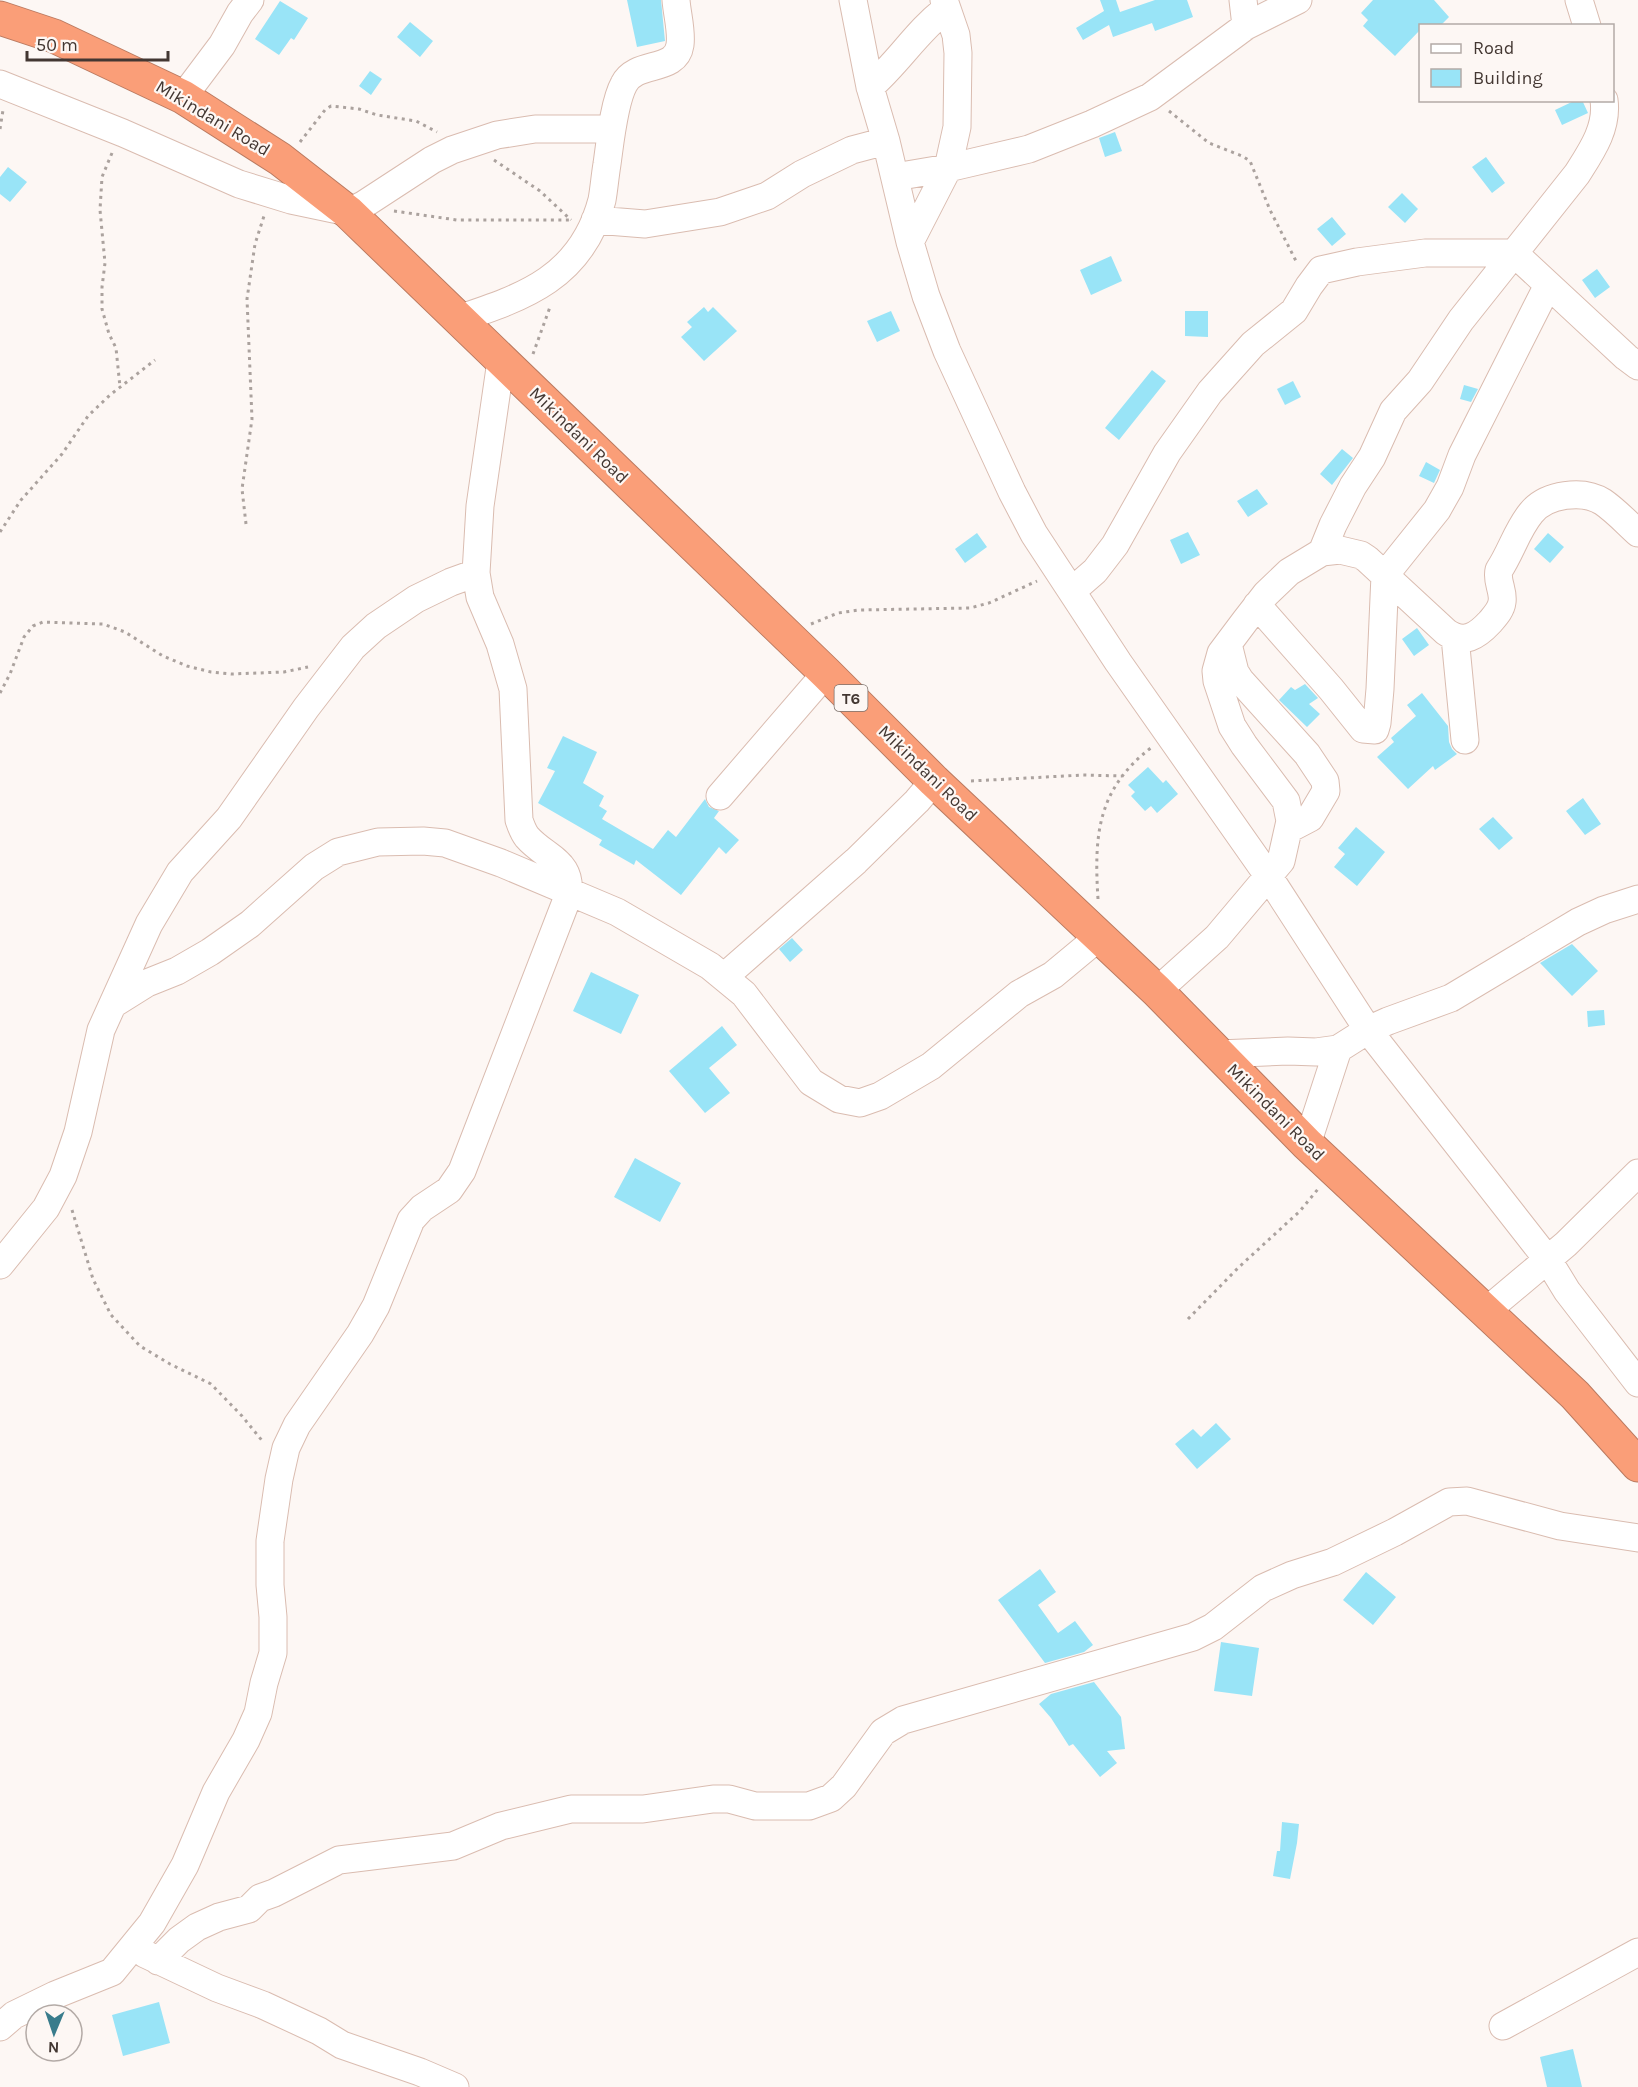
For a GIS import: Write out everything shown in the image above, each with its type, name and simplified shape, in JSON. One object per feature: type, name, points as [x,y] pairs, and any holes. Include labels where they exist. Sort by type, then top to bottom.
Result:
[{"type":"highway","name":"Mikindani Road","points":[[0,18],[54,36],[183,97],[356,208],[458,319],[784,632],[934,781],[1157,991],[1307,1144],[1575,1395],[1638,1465]]},
{"type":"street","points":[[183,97],[222,45],[250,0]]},
{"type":"street","points":[[458,319],[532,292],[555,275],[570,260],[589,235],[602,199],[612,129],[622,88],[628,77],[644,68],[671,62],[675,58],[680,43],[676,0]]},
{"type":"street","points":[[853,0],[870,87],[926,296],[947,351],[1012,492],[1034,534],[1136,688],[1170,733],[1269,877],[1368,1030],[1548,1260],[1578,1305],[1638,1383]]},
{"type":"street","points":[[1243,0],[1246,27]]},
{"type":"street","points":[[895,177],[948,168],[1040,145],[1092,124],[1150,98],[1246,27],[1298,0]]},
{"type":"street","points":[[1579,0],[1586,24]]},
{"type":"street","points":[[870,87],[885,75],[945,4]]},
{"type":"street","points":[[910,242],[948,168],[957,127],[959,80],[956,35],[945,4]]},
{"type":"street","points":[[0,84],[123,133],[239,184],[291,200],[356,208],[432,160],[452,150],[497,135],[534,129],[612,129]]},
{"type":"street","points":[[1322,552],[1333,525],[1353,486],[1372,457],[1393,411],[1420,381],[1461,320],[1577,174],[1590,154],[1606,114],[1605,102]]},
{"type":"street","points":[[595,220],[645,224],[720,212],[767,196],[831,159],[852,150],[886,141]]},
{"type":"street","points":[[1066,581],[1095,570],[1115,545],[1167,453],[1210,392],[1253,344],[1294,311],[1322,270],[1357,262],[1425,254],[1514,253],[1638,366]]},
{"type":"street","points":[[1257,605],[1363,729],[1373,731],[1377,723],[1380,689],[1385,575],[1437,510],[1462,455],[1548,285]]},
{"type":"street","points":[[0,2027],[14,2015],[112,1972],[152,1923],[185,1865],[216,1792],[246,1740],[258,1713],[273,1653],[270,1541],[286,1449],[297,1425],[360,1334],[376,1306],[411,1220],[422,1208],[449,1190],[462,1171],[568,891],[568,881],[560,864],[528,838],[519,820],[513,689],[500,644],[480,597],[476,573],[481,494],[512,371]]},
{"type":"street","points":[[1157,991],[1218,937],[1281,861],[1289,829],[1288,810],[1284,796],[1244,746],[1232,726],[1221,698],[1216,671],[1221,653],[1257,605],[1289,572],[1322,552],[1340,550],[1361,555],[1446,632],[1455,638],[1467,639],[1478,634],[1500,609],[1503,599],[1498,576],[1499,570],[1526,519],[1547,499],[1570,495],[1598,500],[1638,533]]},
{"type":"street","points":[[0,1265],[46,1208],[63,1176],[78,1132],[101,1030],[149,924],[180,872],[229,818],[306,708],[353,647],[395,612],[433,590],[476,573]]},
{"type":"street","points":[[1455,638],[1464,740]]},
{"type":"street","points":[[1228,644],[1235,672],[1240,680],[1307,754],[1325,781],[1326,791],[1310,818],[1289,829]]},
{"type":"street","points":[[720,796],[826,673]]},
{"type":"street","points":[[723,977],[856,861],[934,781]]},
{"type":"street","points":[[115,1003],[147,983],[210,952],[250,924],[314,867],[338,852],[378,842],[423,841],[453,845],[617,912],[710,966],[744,994],[811,1082],[839,1099],[860,1103],[880,1096],[931,1066],[1019,994],[1053,975],[1100,936]]},
{"type":"street","points":[[1219,1054],[1316,1052],[1338,1049],[1368,1030],[1409,1012],[1451,998],[1578,922],[1604,910],[1638,899]]},
{"type":"street","points":[[1307,1144],[1338,1049]]},
{"type":"street","points":[[1485,1312],[1548,1260],[1638,1173]]},
{"type":"street","points":[[158,1961],[179,1940],[197,1927],[219,1917],[249,1909],[260,1898],[339,1860],[453,1846],[501,1826],[571,1809],[643,1809],[713,1799],[729,1799],[755,1806],[809,1806],[822,1803],[838,1793],[883,1732],[903,1720],[1193,1637],[1213,1627],[1263,1588],[1333,1562],[1395,1532],[1449,1502],[1467,1501],[1560,1526],[1638,1538]]},
{"type":"street","points":[[131,1948],[218,1988],[263,2005],[342,2044],[455,2087]]},
{"type":"street","points":[[1503,2026],[1638,1952]]},
{"type":"path","points":[[1150,98],[1209,143],[1250,161],[1270,210],[1309,286]]},
{"type":"path","points":[[280,159],[298,144],[325,110],[331,106],[359,109],[377,115],[416,121],[469,145],[540,191],[572,220],[443,219],[356,208]]},
{"type":"path","points":[[120,387],[116,348],[109,334],[102,309],[105,263],[100,210],[102,177],[123,133]]},
{"type":"path","points":[[246,524],[242,489],[252,419],[247,299],[255,244],[271,194]]},
{"type":"path","points":[[512,371],[551,302],[555,275]]},
{"type":"path","points":[[0,532],[21,500],[62,454],[88,416],[155,360]]},
{"type":"path","points":[[784,632],[844,612],[978,607],[1066,581]]},
{"type":"path","points":[[0,693],[24,637],[33,626],[43,622],[104,624],[125,632],[163,656],[187,666],[211,672],[231,674],[284,672],[342,661]]},
{"type":"path","points":[[1100,936],[1095,859],[1097,836],[1103,813],[1113,790],[1134,761],[1170,733]]},
{"type":"path","points":[[934,781],[980,781],[1083,775],[1122,776]]},
{"type":"path","points":[[1188,1319],[1239,1267],[1300,1211],[1316,1192],[1331,1167]]},
{"type":"path","points":[[63,1176],[93,1278],[111,1315],[140,1346],[211,1384],[242,1416],[282,1465]]},
{"type":"building","points":[[627,0],[661,0],[665,41],[637,47]]},
{"type":"building","points":[[1100,0],[1116,0],[1120,12],[1155,0],[1187,0],[1193,17],[1155,31],[1152,23],[1113,37],[1109,25],[1083,40],[1076,28],[1104,11]]},
{"type":"building","points":[[1373,0],[1434,0],[1449,17],[1442,24],[1419,24],[1419,31],[1395,56],[1363,26],[1368,20],[1361,13]]},
{"type":"building","points":[[280,1],[308,18],[294,40],[291,38],[279,55],[255,39]]},
{"type":"building","points":[[410,22],[433,41],[420,57],[397,37]]},
{"type":"building","points":[[370,71],[382,79],[371,95],[359,86]]},
{"type":"building","points":[[1572,102],[1583,102],[1588,113],[1562,125],[1555,110]]},
{"type":"building","points":[[1115,132],[1122,151],[1105,157],[1099,138]]},
{"type":"building","points":[[1486,157],[1505,183],[1492,193],[1472,167]]},
{"type":"building","points":[[8,167],[27,182],[10,202],[0,194],[0,177]]},
{"type":"building","points":[[1402,193],[1418,209],[1405,223],[1388,207]]},
{"type":"building","points":[[1332,217],[1346,234],[1332,246],[1317,229]]},
{"type":"building","points":[[1111,256],[1122,281],[1091,295],[1080,270]]},
{"type":"building","points":[[1597,269],[1610,287],[1595,298],[1582,280]]},
{"type":"building","points":[[704,307],[708,312],[713,307],[737,331],[704,361],[681,337],[692,327],[687,322]]},
{"type":"building","points":[[891,311],[900,331],[877,342],[867,321]]},
{"type":"building","points":[[1185,311],[1208,311],[1208,337],[1185,336]]},
{"type":"building","points":[[1152,370],[1166,381],[1119,440],[1105,428]]},
{"type":"building","points":[[1293,381],[1301,397],[1285,405],[1277,389]]},
{"type":"building","points":[[1464,385],[1478,389],[1471,402],[1460,399]]},
{"type":"building","points":[[1342,449],[1353,458],[1332,485],[1320,474]]},
{"type":"building","points":[[1426,462],[1440,470],[1434,483],[1419,476]]},
{"type":"building","points":[[1257,489],[1268,504],[1248,517],[1237,501]]},
{"type":"building","points":[[1188,532],[1200,555],[1181,564],[1170,540]]},
{"type":"building","points":[[977,533],[987,547],[965,563],[955,549]]},
{"type":"building","points":[[1548,533],[1564,547],[1550,563],[1534,549]]},
{"type":"building","points":[[1417,628],[1429,645],[1414,656],[1402,639]]},
{"type":"building","points":[[1305,684],[1318,698],[1309,704],[1320,714],[1307,727],[1279,700],[1291,687],[1295,690]]},
{"type":"building","points":[[1422,693],[1448,726],[1449,742],[1457,754],[1435,770],[1433,766],[1408,789],[1377,757],[1394,742],[1391,738],[1416,716],[1407,705]]},
{"type":"building","points":[[563,736],[597,752],[583,783],[604,796],[599,806],[607,811],[602,819],[653,849],[668,830],[676,837],[705,799],[709,807],[719,811],[714,818],[739,840],[726,854],[719,847],[681,895],[636,860],[634,865],[599,845],[602,840],[538,803],[555,771],[547,768]]},
{"type":"building","points":[[1148,767],[1163,783],[1166,780],[1178,794],[1157,813],[1151,806],[1145,811],[1131,796],[1135,792],[1128,785]]},
{"type":"building","points":[[1583,798],[1601,824],[1585,835],[1566,811]]},
{"type":"building","points":[[1493,817],[1513,838],[1499,850],[1479,829]]},
{"type":"building","points":[[1356,827],[1385,852],[1357,886],[1334,867],[1345,854],[1338,848]]},
{"type":"building","points":[[792,938],[803,950],[790,962],[779,949]]},
{"type":"building","points":[[1572,944],[1598,971],[1572,996],[1540,963]]},
{"type":"building","points":[[591,972],[639,995],[621,1034],[573,1011]]},
{"type":"building","points":[[1604,1010],[1605,1025],[1588,1027],[1587,1011]]},
{"type":"building","points":[[722,1026],[737,1045],[709,1068],[730,1093],[705,1113],[669,1071]]},
{"type":"building","points":[[635,1158],[681,1183],[660,1222],[614,1197]]},
{"type":"building","points":[[1216,1423],[1231,1439],[1197,1469],[1175,1444],[1193,1429],[1201,1437]]},
{"type":"building","points":[[1040,1569],[1056,1592],[1038,1605],[1058,1633],[1075,1621],[1093,1645],[1084,1652],[1045,1663],[998,1600]]},
{"type":"building","points":[[1366,1572],[1396,1597],[1373,1625],[1343,1600]]},
{"type":"building","points":[[1221,1642],[1259,1648],[1252,1696],[1214,1691]]},
{"type":"building","points":[[1094,1682],[1121,1717],[1125,1749],[1107,1751],[1117,1763],[1100,1777],[1073,1744],[1069,1746],[1039,1704],[1051,1694]]},
{"type":"building","points":[[1282,1822],[1299,1824],[1290,1879],[1273,1876],[1277,1851],[1280,1851]]},
{"type":"building","points":[[159,2002],[170,2043],[123,2056],[112,2015]]},
{"type":"building","points":[[1573,2049],[1582,2087],[1547,2087],[1540,2057]]}]
